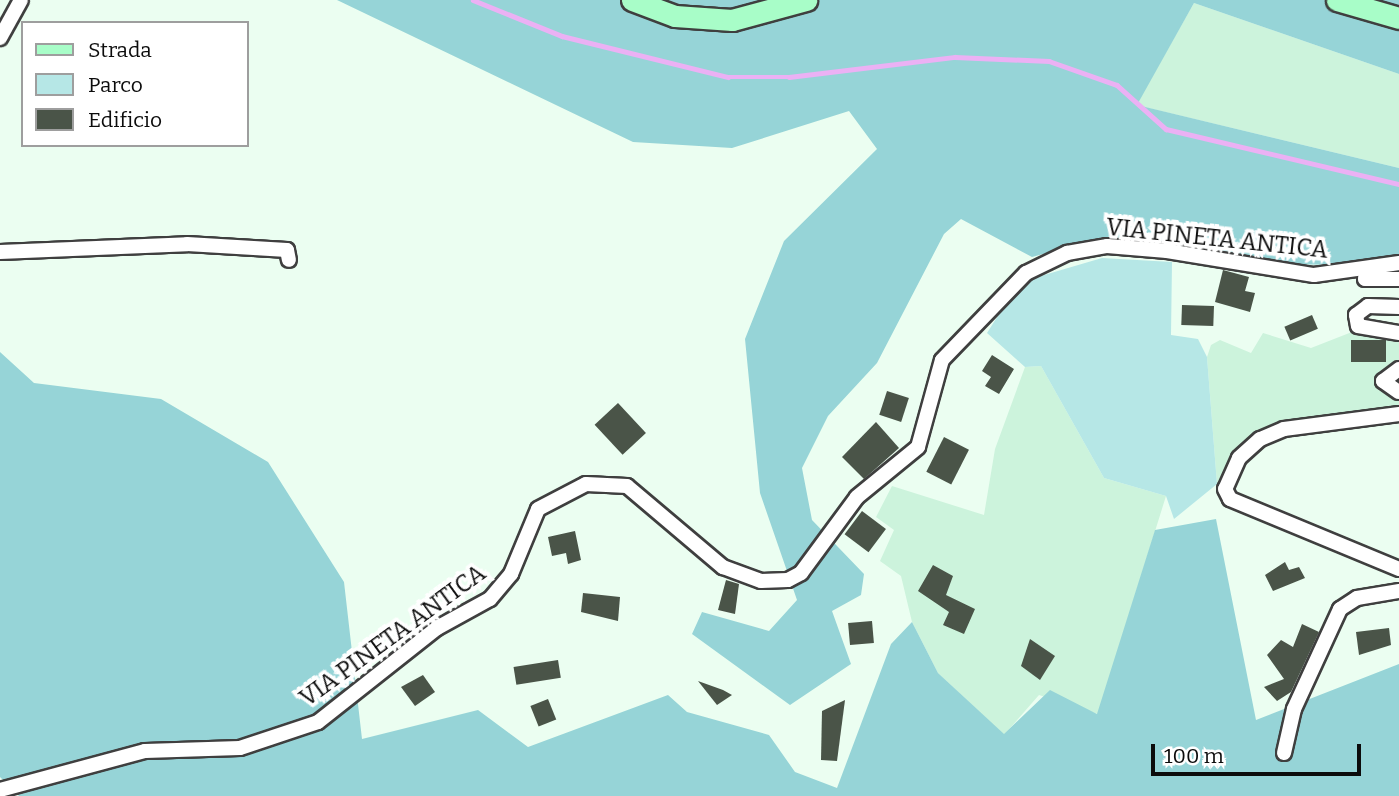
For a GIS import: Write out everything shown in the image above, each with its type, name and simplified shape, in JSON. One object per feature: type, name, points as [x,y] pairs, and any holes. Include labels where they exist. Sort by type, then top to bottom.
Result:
[{"type":"street","points":[[0,38],[22,0]]},
{"type":"street","points":[[632,0],[707,20],[732,20],[806,0]]},
{"type":"street","points":[[1337,0],[1399,18]]},
{"type":"street","points":[[0,252],[187,244],[287,250],[289,260]]},
{"type":"street","name":"VIA PINETA ANTICA","points":[[0,790],[145,751],[240,748],[318,722],[437,628],[490,599],[511,574],[538,509],[586,484],[627,486],[723,568],[761,581],[788,580],[801,573],[863,491],[918,447],[934,379],[948,354],[1026,273],[1067,253],[1107,246],[1295,274],[1367,270],[1399,263]]},
{"type":"street","points":[[1367,270],[1365,279],[1399,279]]},
{"type":"street","points":[[1399,307],[1368,306],[1356,315],[1358,326],[1399,333]]},
{"type":"street","points":[[1399,369],[1383,381],[1399,391]]},
{"type":"street","points":[[1399,414],[1284,429],[1260,439],[1239,458],[1225,489],[1230,499],[1399,569]]},
{"type":"street","points":[[1284,753],[1294,709],[1340,609],[1357,598],[1399,591]]},
{"type":"green space","points":[[1194,3],[1399,74],[1399,168],[1136,105]]},
{"type":"green space","points":[[1102,258],[1172,262],[1171,335],[1198,339],[1207,357],[1217,484],[1174,519],[1166,496],[1104,478],[1041,366],[1025,367],[987,333],[1011,295],[1034,278]]},
{"type":"green space","points":[[1357,330],[1399,335],[1399,369],[1382,373],[1399,392],[1399,414],[1260,439],[1217,484],[1207,357],[1211,345],[1220,340],[1251,353],[1263,333],[1311,348]]},
{"type":"green space","points":[[1041,366],[1104,478],[1166,496],[1098,714],[1039,695],[1004,735],[938,673],[912,622],[901,576],[880,561],[894,530],[876,517],[892,486],[984,515],[995,449],[1025,367]]},
{"type":"shaded area","points":[[337,0],[1399,0],[1399,74],[1194,3],[1137,105],[1399,168],[1399,254],[1351,265],[1265,264],[1153,242],[1084,243],[1032,257],[961,219],[944,234],[877,363],[828,416],[802,468],[812,520],[864,574],[861,595],[832,611],[851,664],[790,705],[692,634],[702,612],[769,631],[797,600],[760,493],[745,339],[784,241],[877,149],[849,111],[732,148],[633,142]]},
{"type":"shaded area","points":[[0,352],[34,383],[161,399],[268,462],[344,582],[362,739],[478,710],[528,747],[668,695],[687,712],[769,735],[795,772],[837,788],[891,644],[912,622],[938,673],[1004,734],[1050,690],[1097,714],[1155,530],[1216,519],[1256,720],[1399,664],[1399,796],[19,796],[0,777]]},
{"type":"building","points":[[1223,270],[1249,277],[1245,291],[1255,293],[1250,312],[1215,302]]},
{"type":"building","points":[[1182,305],[1214,306],[1213,326],[1181,325]]},
{"type":"building","points":[[1312,315],[1318,329],[1290,341],[1284,327]]},
{"type":"building","points":[[1351,340],[1386,340],[1386,362],[1351,362]]},
{"type":"building","points":[[992,355],[1014,369],[999,394],[985,386],[991,377],[982,371]]},
{"type":"building","points":[[887,391],[909,398],[901,422],[879,415]]},
{"type":"building","points":[[618,403],[646,433],[623,455],[595,425]]},
{"type":"building","points":[[876,422],[899,448],[864,479],[842,457]]},
{"type":"building","points":[[944,437],[969,450],[951,484],[926,472]]},
{"type":"building","points":[[862,511],[886,529],[869,552],[845,534]]},
{"type":"building","points":[[575,531],[581,560],[568,564],[566,553],[552,556],[548,537]]},
{"type":"building","points":[[1285,562],[1289,570],[1299,567],[1305,578],[1273,591],[1265,575]]},
{"type":"building","points":[[933,565],[953,576],[946,595],[975,609],[964,634],[943,625],[949,612],[918,591]]},
{"type":"building","points":[[726,580],[739,584],[735,614],[718,610]]},
{"type":"building","points":[[583,593],[620,597],[618,621],[581,612]]},
{"type":"building","points":[[872,621],[874,643],[850,645],[848,623]]},
{"type":"building","points":[[1302,624],[1319,632],[1291,692],[1277,701],[1264,687],[1284,679],[1267,655],[1281,640],[1293,647]]},
{"type":"building","points":[[1389,628],[1391,645],[1359,655],[1356,632]]},
{"type":"building","points":[[1030,639],[1055,656],[1040,680],[1021,666]]},
{"type":"building","points":[[558,660],[561,678],[516,685],[514,667]]},
{"type":"building","points":[[423,675],[435,692],[415,706],[401,687]]},
{"type":"building","points":[[698,681],[723,690],[732,695],[717,705]]},
{"type":"building","points":[[548,699],[556,719],[539,727],[530,706]]},
{"type":"building","points":[[845,700],[837,761],[821,760],[822,711]]},
{"type":"waterway","points":[[473,0],[562,36],[728,77],[789,77],[955,57],[1049,61],[1117,85],[1166,129],[1399,184]]}]
